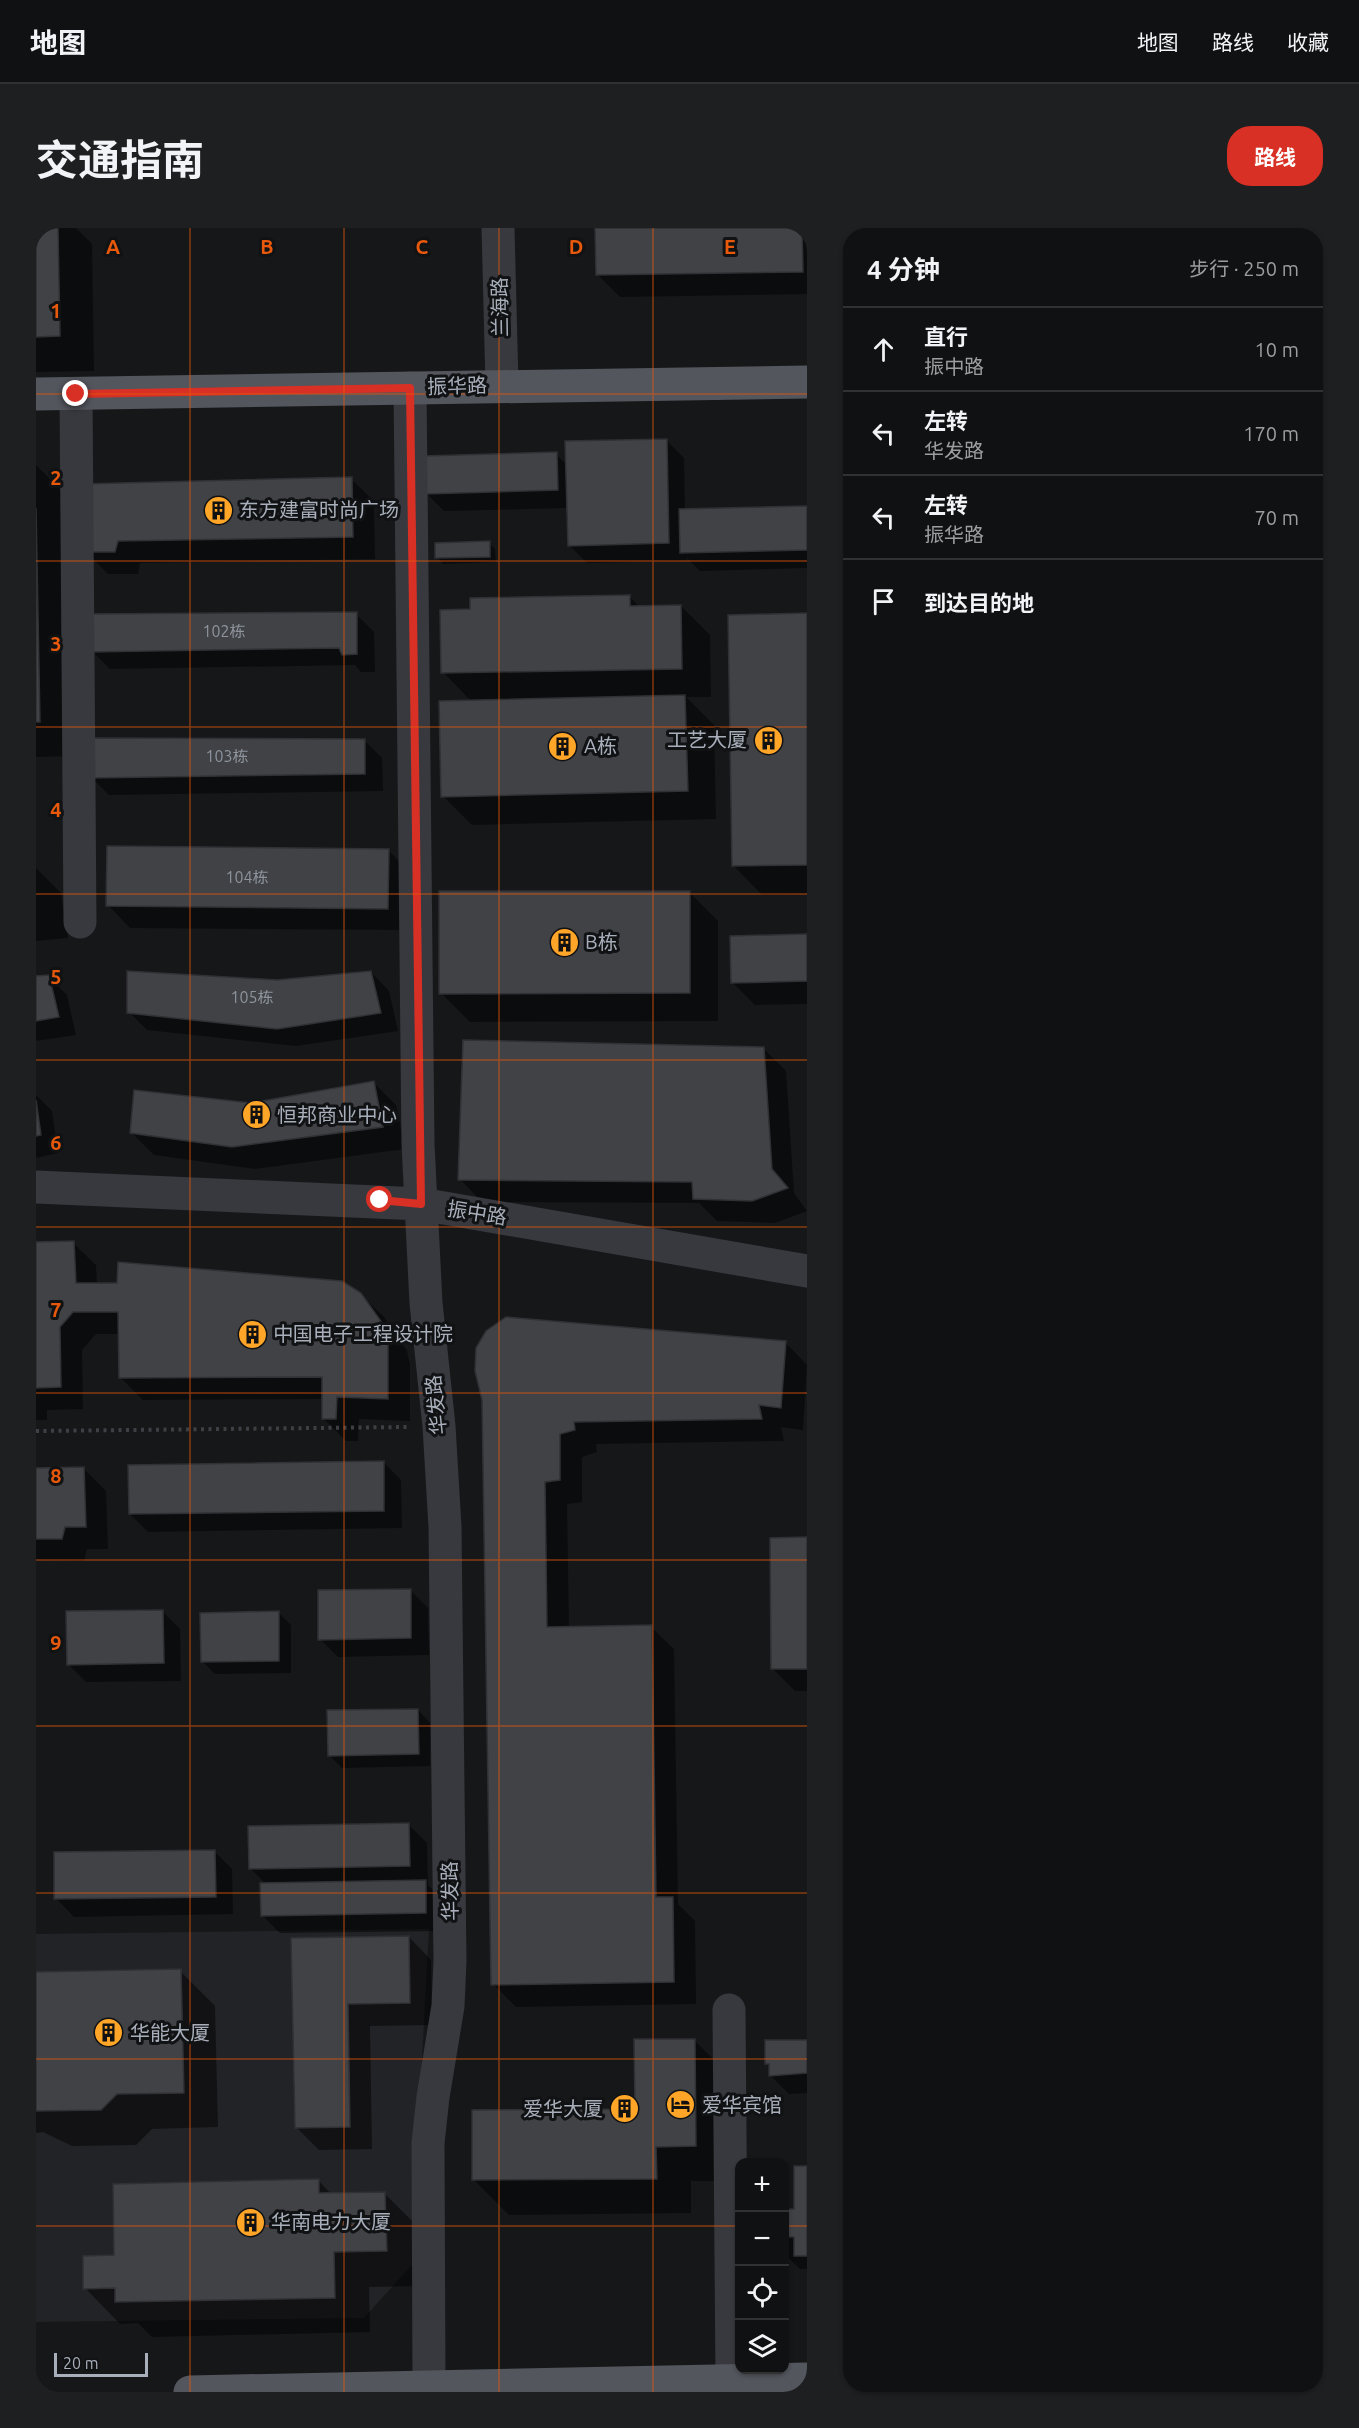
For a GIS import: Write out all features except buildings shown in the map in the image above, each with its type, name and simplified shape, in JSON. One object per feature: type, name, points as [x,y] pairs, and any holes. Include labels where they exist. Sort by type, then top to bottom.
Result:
[{"type":"main road","name":"振华路","points":[[36,394],[807,382]]},
{"type":"main road","points":[[190,2392],[429,2385],[807,2379]]},
{"type":"street","name":"兰海路","points":[[498,228],[502,385]]},
{"type":"street","name":"华发路","points":[[410,388],[421,1204],[426,1303],[439,1426],[445,1527],[450,1961],[448,2006],[428,2143],[429,2385]]},
{"type":"street","points":[[76,394],[80,922]]},
{"type":"street","name":"振中路","points":[[36,1186],[421,1204],[807,1271]]},
{"type":"street","points":[[729,2010],[732,2380]]},
{"type":"path","points":[[36,1431],[439,1426]]},
{"type":"shaded area","points":[[429,1929],[418,2134],[420,2256],[364,2318],[36,2322],[36,1934]]},
{"type":"place","name":"东方建富时尚广场","points":[[218,510]]},
{"type":"place","name":"工艺大厦","points":[[768,740]]},
{"type":"place","name":"A栋","points":[[563,746]]},
{"type":"place","name":"B栋","points":[[564,942]]},
{"type":"place","name":"恒邦商业中心","points":[[256,1115]]},
{"type":"place","name":"中国电子工程设计院","points":[[252,1334]]},
{"type":"place","name":"华能大厦","points":[[109,2033]]},
{"type":"place","name":"爱华宾馆","points":[[681,2105]]},
{"type":"place","name":"爱华大厦","points":[[624,2109]]},
{"type":"place","name":"华南电力大厦","points":[[250,2222]]},
{"type":"route","points":[[76,394],[410,388],[418,1144],[421,1204],[380,1200]]}]
